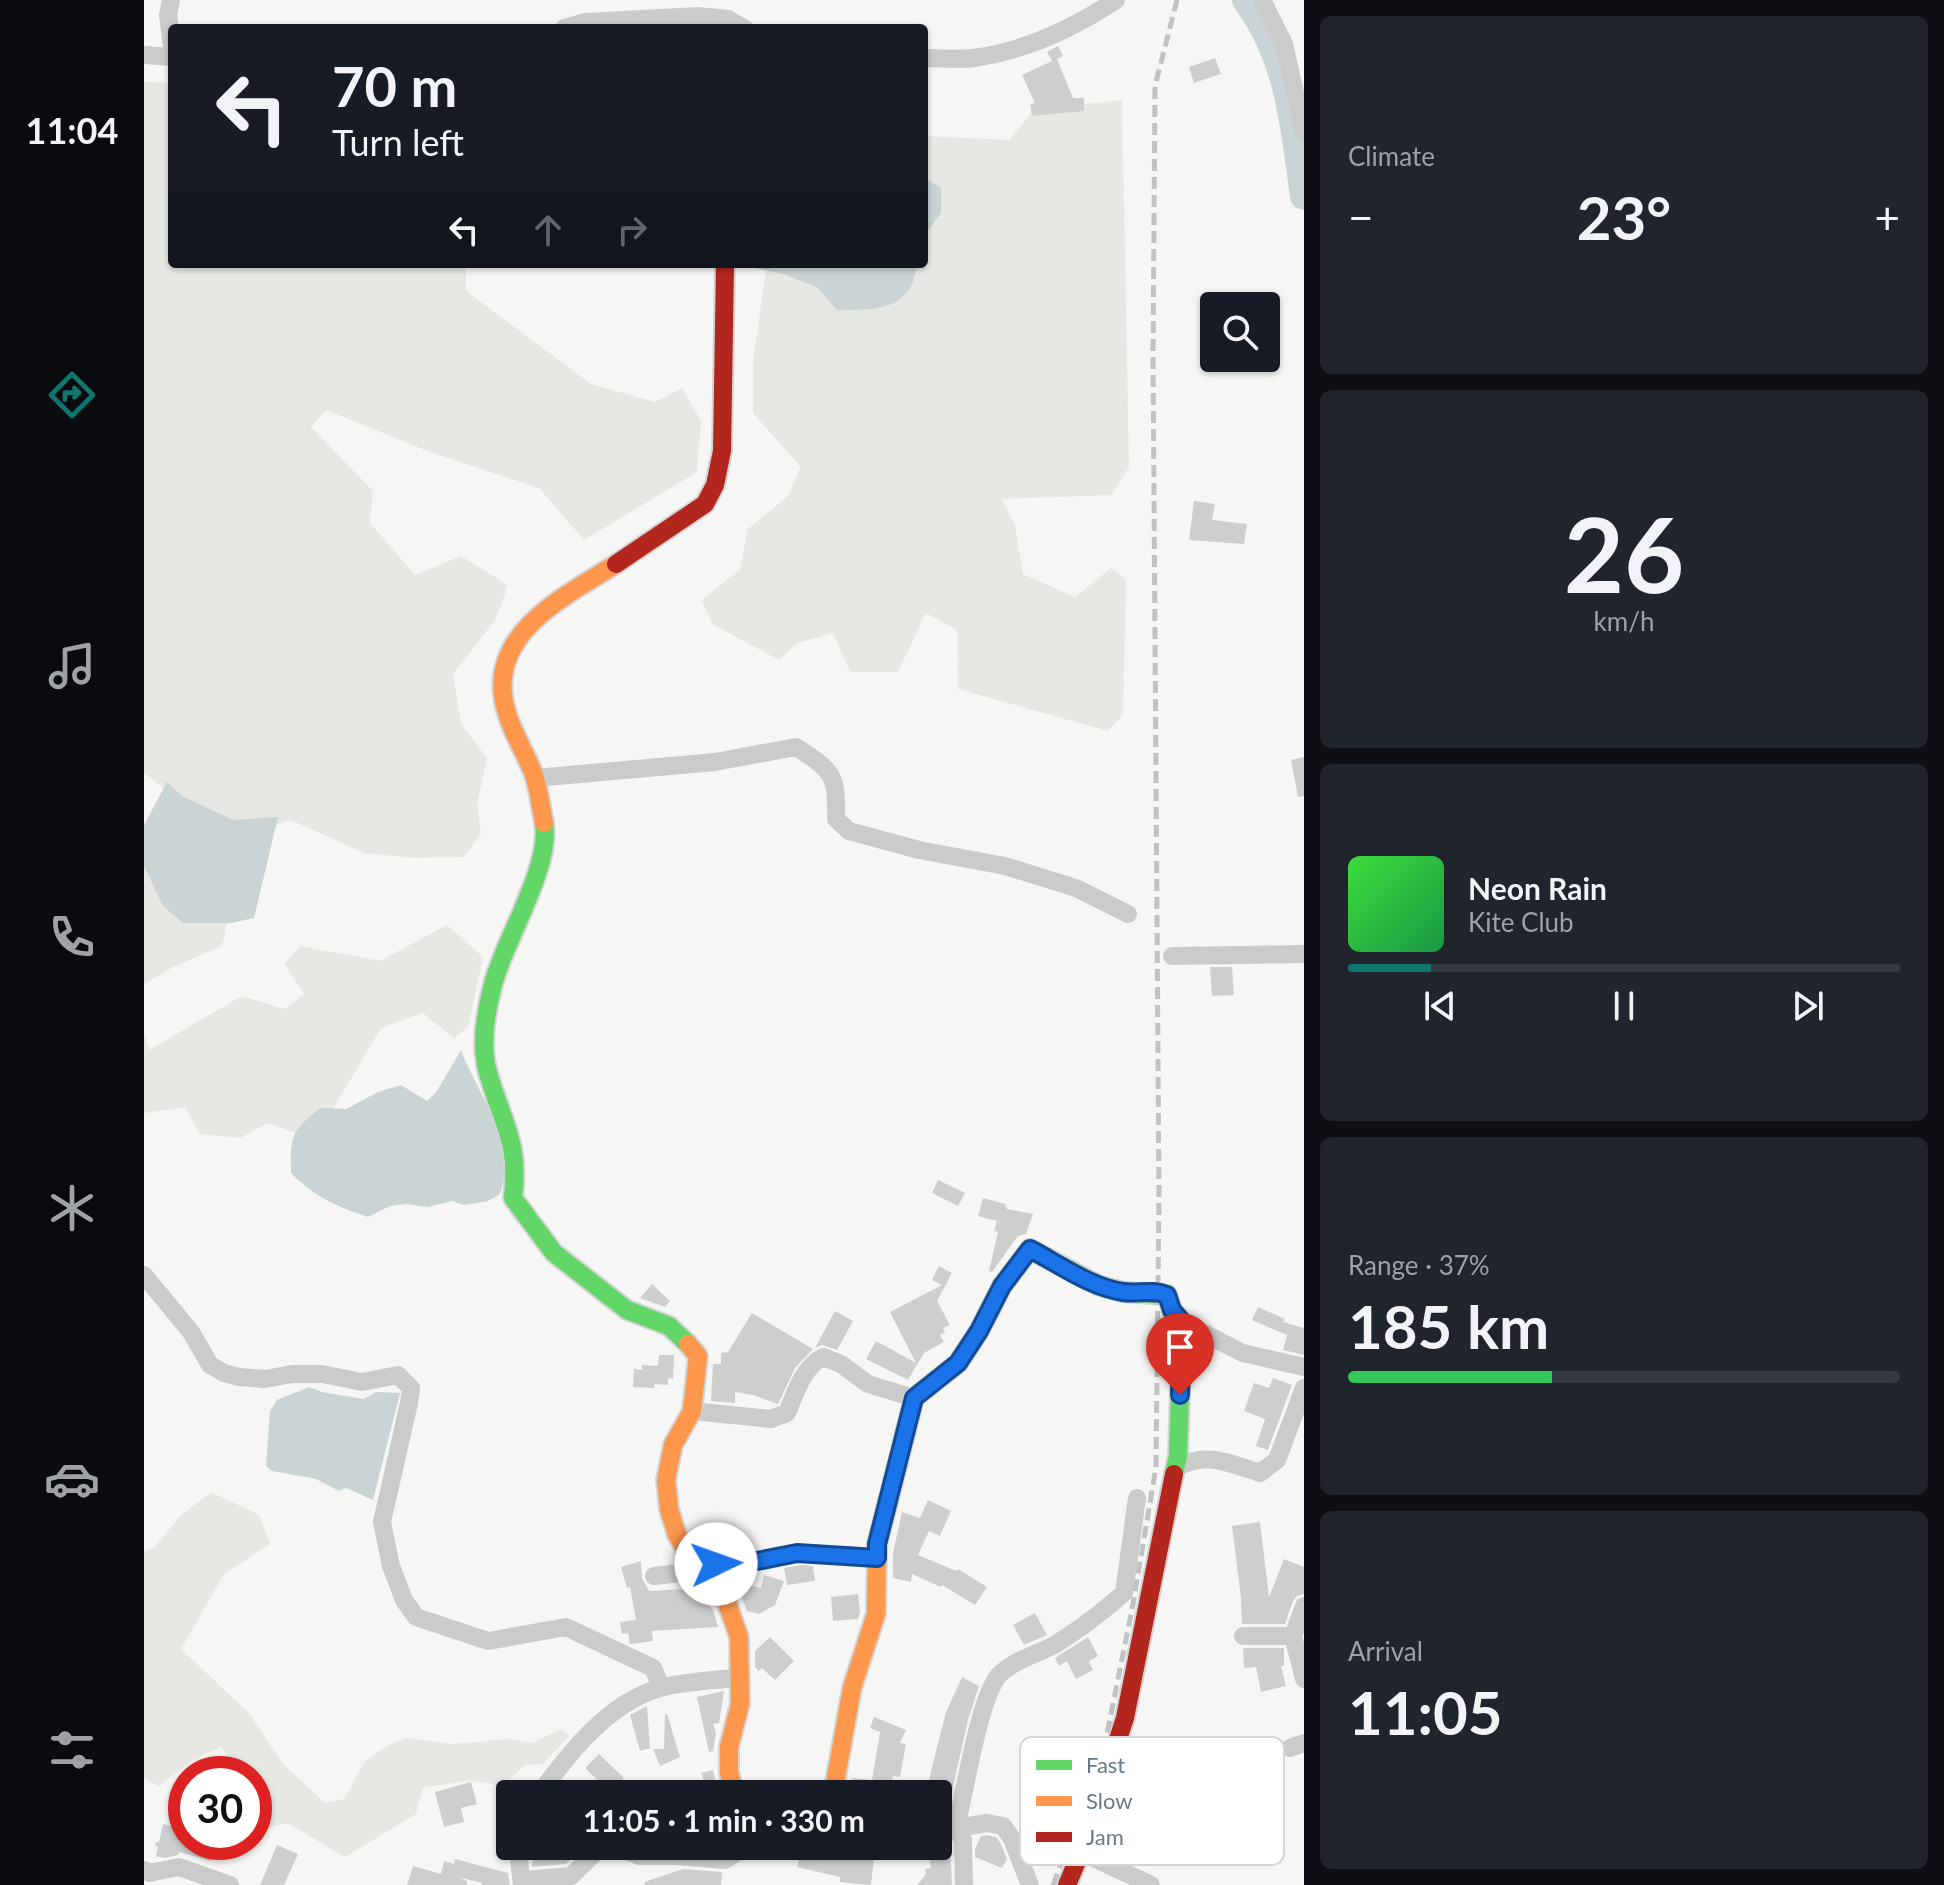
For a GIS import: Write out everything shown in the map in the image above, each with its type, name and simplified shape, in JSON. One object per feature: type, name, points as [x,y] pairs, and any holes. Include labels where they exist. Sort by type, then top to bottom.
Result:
[{"type":"street","points":[[169,24],[171,0]]},
{"type":"street","points":[[928,58],[972,58],[1017,49],[1060,31],[1116,0]]},
{"type":"street","points":[[1262,0],[1284,44],[1303,119]]},
{"type":"street","points":[[579,24],[697,15],[728,19],[737,24]]},
{"type":"street","points":[[144,55],[168,57]]},
{"type":"street","points":[[725,268],[722,451],[715,485],[705,504],[568,595],[526,627],[509,651],[503,695],[515,733],[535,778],[545,829],[539,867],[491,990],[485,1030],[487,1070],[511,1135],[516,1175],[513,1198],[554,1253],[627,1310],[669,1326],[698,1356],[692,1411],[673,1445],[666,1480],[669,1509],[677,1535],[690,1557],[699,1564],[727,1603],[739,1637],[740,1704],[729,1747],[731,1780]]},
{"type":"street","points":[[535,778],[715,762],[796,747],[825,765],[837,786],[836,819],[849,831],[919,850],[1019,871],[1076,888],[1128,914]]},
{"type":"street","points":[[1172,956],[1304,954]]},
{"type":"street","points":[[836,1780],[852,1688],[876,1614],[877,1544],[914,1398],[958,1363],[1002,1286],[1030,1249],[1088,1280],[1122,1292],[1158,1291],[1167,1295],[1182,1328],[1211,1351],[1304,1378]]},
{"type":"street","points":[[144,1275],[191,1332],[210,1365],[224,1373],[265,1379],[292,1374],[322,1374],[362,1382],[398,1375],[405,1379],[411,1388],[409,1403],[382,1522],[391,1566],[404,1600],[416,1617],[488,1641],[566,1627],[653,1668],[661,1687]]},
{"type":"street","points":[[1182,1328],[1243,1353],[1304,1367]]},
{"type":"street","points":[[1119,1737],[1176,1468],[1182,1328]]},
{"type":"street","points":[[692,1411],[771,1419],[787,1413],[798,1387],[814,1362],[823,1357],[841,1364],[868,1384],[914,1398]]},
{"type":"street","points":[[1176,1468],[1190,1460],[1204,1458],[1260,1473],[1277,1460],[1304,1388]]},
{"type":"street","points":[[952,1813],[985,1704],[997,1676],[1017,1661],[1053,1646],[1124,1593],[1137,1498]]},
{"type":"street","points":[[654,1576],[690,1572],[699,1564],[752,1562],[797,1553],[877,1558]]},
{"type":"street","points":[[1304,1606],[1293,1636],[1304,1679]]},
{"type":"street","points":[[1243,1636],[1293,1636]]},
{"type":"street","points":[[550,1780],[576,1745],[632,1698],[661,1687],[741,1677]]},
{"type":"street","points":[[952,1829],[987,1823],[1003,1826],[1020,1859]]},
{"type":"street","points":[[952,1833],[963,1840],[964,1885]]},
{"type":"street","points":[[519,1860],[523,1883],[571,1876],[588,1860]]},
{"type":"street","points":[[1022,1865],[1030,1885]]},
{"type":"street","points":[[1067,1885],[1075,1865]]},
{"type":"street","points":[[1109,1865],[1151,1885]]},
{"type":"street","points":[[146,1875],[179,1867],[230,1885]]},
{"type":"shaded area","points":[[144,82],[168,83],[168,268],[466,268],[466,291],[591,384],[655,402],[682,388],[701,421],[697,472],[584,540],[539,488],[430,452],[326,410],[311,427],[373,491],[370,523],[415,575],[461,556],[508,585],[496,619],[453,674],[461,724],[487,758],[477,804],[481,834],[464,857],[413,858],[364,853],[291,820],[256,831],[213,828],[144,773]]},
{"type":"shaded area","points":[[1122,100],[1129,467],[1112,495],[1002,499],[1015,525],[1023,574],[1075,597],[1111,568],[1126,579],[1123,715],[1108,731],[958,689],[957,630],[926,613],[898,672],[850,672],[833,633],[797,643],[779,660],[712,624],[702,600],[740,569],[748,529],[787,497],[801,467],[753,413],[753,362],[766,268],[928,268],[928,136],[1009,140],[1034,110]]},
{"type":"shaded area","points":[[928,180],[941,187],[941,213],[928,231]]},
{"type":"shaded area","points":[[754,268],[916,268],[908,291],[900,299],[890,305],[865,309],[837,310],[817,287],[783,274]]},
{"type":"shaded area","points":[[167,782],[182,796],[233,820],[278,817],[254,918],[231,923],[183,923],[163,906],[144,866],[144,825]]},
{"type":"shaded area","points":[[144,849],[233,893],[222,946],[173,967],[144,984]]},
{"type":"shaded area","points":[[447,925],[483,957],[468,1027],[454,1038],[423,1013],[381,1028],[330,1114],[306,1137],[268,1123],[240,1138],[200,1134],[185,1107],[144,1113],[144,1033],[149,1050],[242,996],[285,1009],[304,994],[284,963],[301,946],[380,961]]},
{"type":"shaded area","points":[[461,1050],[500,1138],[504,1175],[500,1194],[488,1201],[464,1205],[452,1201],[428,1207],[406,1204],[390,1206],[368,1217],[326,1200],[291,1173],[291,1150],[295,1135],[320,1108],[346,1109],[378,1092],[401,1085],[427,1101],[437,1091]]},
{"type":"shaded area","points":[[309,1387],[364,1399],[376,1392],[400,1393],[373,1500],[346,1488],[339,1491],[316,1479],[272,1471],[266,1466],[270,1411],[277,1400]]},
{"type":"shaded area","points":[[211,1492],[259,1515],[270,1544],[224,1574],[181,1649],[249,1713],[283,1764],[325,1803],[344,1799],[366,1760],[392,1743],[408,1738],[453,1744],[509,1739],[532,1743],[561,1729],[569,1736],[543,1764],[525,1765],[509,1780],[496,1780],[496,1785],[471,1780],[423,1788],[416,1814],[345,1857],[288,1823],[272,1827],[272,1756],[228,1756],[221,1747],[201,1756],[168,1756],[168,1779],[159,1786],[144,1778],[144,1551],[155,1547],[180,1516]]},
{"type":"building","points":[[1058,46],[1063,56],[1057,59],[1073,98],[1084,98],[1084,111],[1032,116],[1030,104],[1035,103],[1022,75],[1052,61],[1047,52]]},
{"type":"building","points":[[1215,58],[1221,74],[1194,83],[1189,67]]},
{"type":"building","points":[[1194,501],[1215,504],[1212,520],[1247,524],[1244,544],[1189,540]]},
{"type":"building","points":[[1304,757],[1304,796],[1298,797],[1291,760]]},
{"type":"building","points":[[1210,967],[1232,967],[1234,995],[1212,996]]},
{"type":"building","points":[[938,1180],[965,1193],[958,1206],[932,1193]]},
{"type":"building","points":[[983,1198],[1005,1204],[1007,1209],[1033,1214],[1026,1234],[1018,1236],[992,1272],[989,1271],[998,1232],[994,1231],[997,1221],[978,1216]]},
{"type":"building","points":[[939,1266],[952,1273],[937,1301],[950,1325],[943,1328],[945,1332],[940,1335],[944,1342],[924,1353],[908,1380],[866,1359],[876,1341],[916,1363],[890,1312],[942,1285],[932,1280]]},
{"type":"building","points":[[652,1284],[670,1301],[665,1307],[640,1298]]},
{"type":"building","points":[[1258,1307],[1285,1319],[1283,1322],[1304,1328],[1304,1355],[1283,1350],[1287,1335],[1252,1320]]},
{"type":"building","points":[[835,1311],[853,1321],[837,1350],[822,1345],[815,1348]]},
{"type":"building","points":[[752,1313],[813,1349],[795,1368],[778,1404],[735,1392],[735,1403],[711,1401],[713,1364],[721,1364],[721,1353],[728,1352]]},
{"type":"building","points":[[659,1355],[674,1355],[673,1379],[668,1378],[668,1385],[654,1384],[654,1388],[633,1387],[634,1369],[642,1370],[642,1365],[658,1366]]},
{"type":"building","points":[[1273,1378],[1292,1385],[1268,1450],[1256,1446],[1265,1419],[1244,1411],[1254,1383],[1269,1388]]},
{"type":"building","points":[[928,1500],[951,1511],[940,1536],[929,1531],[918,1555],[956,1571],[958,1569],[987,1587],[975,1605],[942,1585],[912,1574],[911,1582],[893,1578],[893,1553],[902,1512],[920,1518]]},
{"type":"building","points":[[1260,1522],[1269,1597],[1284,1559],[1304,1567],[1304,1594],[1293,1601],[1285,1624],[1242,1624],[1232,1526]]},
{"type":"building","points":[[641,1561],[642,1578],[649,1591],[685,1589],[686,1594],[700,1593],[713,1610],[718,1627],[652,1631],[653,1641],[630,1644],[628,1633],[622,1634],[620,1622],[636,1620],[630,1587],[627,1588],[621,1567]]},
{"type":"building","points":[[813,1566],[815,1581],[787,1585],[784,1568]]},
{"type":"building","points":[[764,1575],[784,1581],[775,1605],[759,1614],[747,1611],[741,1595],[744,1584],[761,1588]]},
{"type":"building","points":[[858,1594],[858,1619],[833,1621],[831,1597]]},
{"type":"building","points":[[1035,1613],[1047,1635],[1024,1645],[1013,1625]]},
{"type":"building","points":[[770,1637],[794,1661],[775,1680],[762,1668],[759,1671],[755,1667],[755,1651]]},
{"type":"building","points":[[1088,1637],[1098,1656],[1089,1661],[1093,1670],[1076,1679],[1067,1661],[1059,1666],[1055,1658]]},
{"type":"building","points":[[1243,1648],[1284,1648],[1284,1666],[1281,1666],[1286,1686],[1261,1692],[1256,1667],[1244,1668]]},
{"type":"building","points":[[962,1677],[979,1686],[952,1791],[952,1780],[929,1780],[946,1712]]},
{"type":"building","points":[[724,1691],[719,1723],[713,1724],[716,1733],[713,1751],[709,1752],[697,1697]]},
{"type":"building","points":[[647,1706],[650,1748],[640,1751],[630,1715]]},
{"type":"building","points":[[665,1714],[680,1757],[660,1766],[653,1749],[664,1749]]},
{"type":"building","points":[[874,1717],[906,1730],[900,1743],[906,1744],[900,1777],[872,1780],[880,1732],[870,1728]]},
{"type":"building","points":[[599,1754],[624,1778],[598,1780],[585,1768]]},
{"type":"building","points":[[713,1770],[715,1780],[704,1780],[701,1773]]},
{"type":"building","points":[[471,1782],[477,1804],[461,1808],[464,1822],[444,1827],[435,1792]]},
{"type":"building","points":[[163,1824],[168,1825],[168,1857],[156,1856],[158,1847],[155,1846]]},
{"type":"building","points":[[981,1836],[996,1837],[1001,1844],[1007,1859],[1002,1868],[975,1857]]},
{"type":"building","points":[[277,1845],[298,1854],[284,1885],[260,1885],[272,1860]]},
{"type":"building","points":[[455,1859],[508,1873],[510,1885],[481,1885],[458,1877],[467,1881],[467,1885],[407,1885],[413,1866],[441,1874],[444,1861],[454,1864]]},
{"type":"building","points":[[533,1860],[570,1860],[566,1864],[532,1867]]},
{"type":"building","points":[[799,1860],[874,1860],[871,1885],[840,1882],[840,1877],[797,1867]]},
{"type":"building","points":[[930,1860],[951,1860],[952,1885],[917,1885],[926,1874],[925,1869],[931,1868]]},
{"type":"building","points":[[683,1869],[722,1872],[721,1885],[645,1885],[644,1882]]},
{"type":"waterway","points":[[1246,0],[1261,23],[1281,70],[1293,119],[1304,196]]},
{"type":"railway","points":[[1106,1737],[1156,1467],[1159,1197],[1153,357],[1155,86],[1177,0]]},
{"type":"railway","points":[[1053,1885],[1060,1865]]},
{"type":"traffic: fast","points":[[544,823],[540,862],[496,974],[485,1033],[488,1073],[512,1147],[513,1198],[554,1253],[627,1310],[669,1326],[688,1344]]},
{"type":"traffic: fast","points":[[893,1482],[914,1398],[958,1363],[1002,1286],[1030,1249],[1098,1285],[1123,1292],[1167,1295],[1172,1310],[1182,1322],[1178,1456],[1174,1474]]},
{"type":"traffic: slow","points":[[544,823],[534,775],[511,726],[505,705],[504,672],[511,651],[523,632],[539,616],[616,564]]},
{"type":"traffic: slow","points":[[688,1344],[698,1356],[692,1411],[673,1445],[666,1480],[669,1509],[677,1535],[690,1557],[699,1564],[727,1603],[739,1637],[740,1704],[729,1747],[731,1780]]},
{"type":"traffic: slow","points":[[836,1780],[852,1688],[876,1614],[877,1544],[893,1482]]},
{"type":"traffic: jam","points":[[616,564],[705,504],[715,485],[722,451],[725,268]]},
{"type":"traffic: jam","points":[[1119,1737],[1174,1474]]},
{"type":"traffic: jam","points":[[1067,1885],[1075,1865]]},
{"type":"route","points":[[716,1564],[752,1562],[797,1553],[877,1558],[877,1544],[914,1398],[958,1363],[1002,1286],[1030,1249],[1088,1280],[1122,1292],[1158,1291],[1167,1295],[1172,1310],[1182,1322],[1180,1395]]}]
